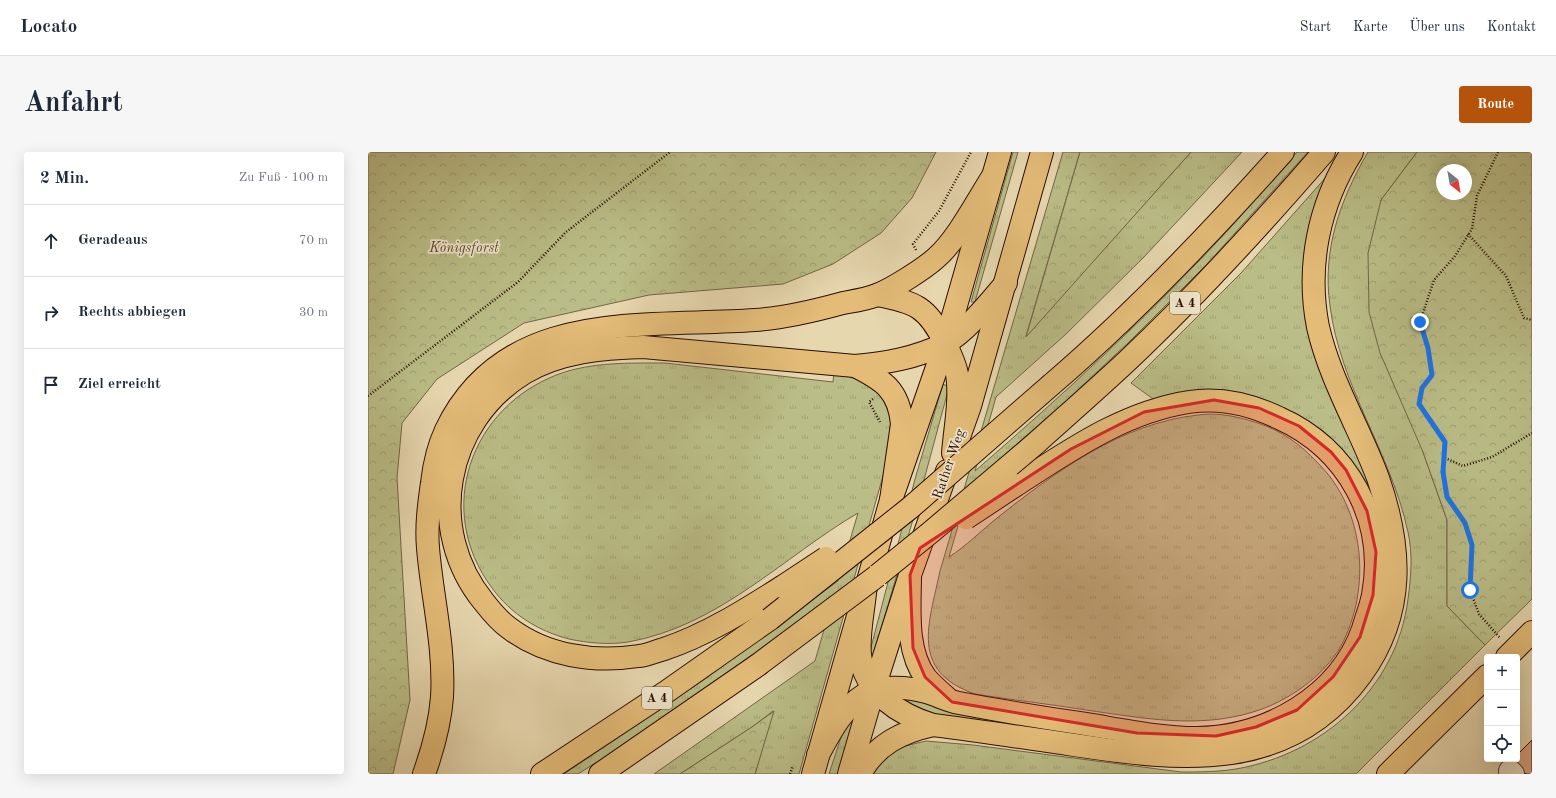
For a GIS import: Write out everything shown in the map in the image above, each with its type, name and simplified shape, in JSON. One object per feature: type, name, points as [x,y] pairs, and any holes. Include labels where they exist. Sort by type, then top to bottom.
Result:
[{"type":"main road","points":[[816,764],[873,582],[900,504],[1000,152]]},
{"type":"main road","name":"Rather Weg","points":[[849,774],[874,688],[910,575],[970,406],[1006,284],[1042,152]]},
{"type":"main road","name":"A 4","points":[[542,774],[666,692],[770,618],[900,504],[1052,384],[1122,322],[1162,283],[1240,201],[1282,152]]},
{"type":"main road","name":"A 4","points":[[600,774],[758,665],[873,582],[1035,444],[1125,362],[1196,293],[1266,218],[1324,152]]},
{"type":"main road","points":[[816,764],[840,716],[847,707],[874,688],[912,689],[952,702],[1136,733],[1195,738],[1235,733],[1276,720],[1297,710],[1316,695],[1348,658],[1360,637],[1373,595],[1376,552],[1367,511],[1358,490],[1346,470],[1331,452],[1299,426],[1259,408],[1236,402],[1214,400],[1190,402],[1144,412],[1120,422],[1071,449],[873,582],[860,654],[866,673],[874,688],[895,708],[916,719],[933,725],[1154,756],[1215,756],[1264,747],[1289,737],[1334,707],[1357,682],[1380,645],[1394,598],[1397,571],[1391,521],[1377,476],[1330,369],[1318,326],[1313,278],[1315,248],[1319,228],[1338,176],[1352,152]]},
{"type":"main road","points":[[424,774],[439,724],[442,694],[439,634],[428,546],[428,510],[435,458],[452,419],[462,402],[478,384],[497,367],[521,352],[546,340],[588,329],[624,325],[720,322],[786,317],[877,295],[926,266],[948,246],[993,176]]},
{"type":"main road","points":[[900,504],[830,555],[782,587],[704,632],[642,656],[590,659],[566,655],[546,648],[508,628],[483,600],[467,577],[456,552],[450,528],[449,503],[452,478],[458,452],[479,415],[501,390],[524,373],[551,361],[577,353],[612,348],[643,347],[855,366],[906,359],[945,344],[983,310],[1006,284]]},
{"type":"main road","points":[[877,295],[900,299],[922,309],[933,320],[953,359],[958,385],[953,453]]},
{"type":"main road","points":[[855,366],[882,380],[898,401],[902,424],[900,504]]},
{"type":"main road","points":[[910,575],[910,622],[915,653],[925,677],[952,702]]},
{"type":"main road","points":[[1509,654],[1532,632]]},
{"type":"main road","points":[[1388,774],[1484,679]]},
{"type":"main road","points":[[860,774],[866,764],[879,749],[894,738],[911,730],[933,725]]},
{"type":"path","points":[[368,396],[518,282],[566,232],[670,152]]},
{"type":"path","points":[[926,266],[913,244],[939,211],[971,152]]},
{"type":"path","points":[[1498,152],[1477,196],[1472,229],[1455,256],[1434,280],[1420,322],[1428,348],[1432,375],[1422,388],[1419,404],[1445,442],[1443,472],[1447,497],[1465,523],[1472,545],[1470,590],[1479,614],[1509,654]]},
{"type":"path","points":[[1468,234],[1506,276],[1524,318],[1532,320]]},
{"type":"path","points":[[881,427],[880,421],[869,402],[888,386]]},
{"type":"path","points":[[1445,458],[1463,466],[1492,457],[1532,433]]},
{"type":"path","points":[[790,774],[795,759]]},
{"type":"highlighted area","points":[[1214,400],[1259,408],[1299,426],[1331,452],[1346,470],[1367,511],[1376,552],[1373,595],[1360,637],[1333,677],[1297,710],[1256,727],[1216,736],[1137,733],[952,702],[925,677],[913,648],[910,575],[920,548],[1071,449],[1144,412]]},
{"type":"green space","name":"Königsforst","points":[[368,152],[936,152],[912,198],[881,233],[833,264],[783,284],[649,295],[524,323],[437,379],[402,423],[397,478],[410,700],[393,774],[368,774]]},
{"type":"green space","points":[[1013,152],[1018,152],[975,302],[971,302]]},
{"type":"green space","points":[[1063,152],[1080,152],[1026,336],[1191,152],[1242,152],[1144,257],[1066,334],[996,397],[975,471],[1074,383],[1170,291],[1231,227],[1297,152],[1308,152],[1207,264],[1130,341],[1066,401],[970,485],[949,557],[1019,501],[1066,467],[1116,439],[1143,428],[1170,420],[1206,414],[1229,416],[1267,426],[1304,449],[1333,481],[1345,502],[1354,525],[1359,550],[1360,574],[1357,599],[1351,623],[1341,646],[1314,678],[1291,695],[1266,708],[1232,717],[1212,720],[1191,721],[1149,719],[975,694],[954,684],[940,673],[932,659],[929,644],[929,627],[940,571]]},
{"type":"green space","points":[[1080,152],[1191,152],[1026,337]]},
{"type":"green space","points":[[1368,152],[1417,152],[1381,200],[1423,452],[1447,520],[1447,606],[1485,645],[1356,774],[873,774],[882,760],[901,747],[926,741],[973,745],[1181,772],[1236,769],[1268,761],[1298,749],[1326,732],[1350,712],[1372,688],[1389,661],[1401,631],[1409,591],[1411,549],[1400,503],[1390,475],[1344,364],[1330,306],[1328,285],[1331,245],[1336,226],[1349,188]]},
{"type":"green space","points":[[1417,152],[1532,152],[1532,599],[1485,645],[1447,606],[1447,520],[1423,452],[1380,353],[1369,312],[1368,253],[1381,200]]},
{"type":"green space","points":[[1335,167],[1317,211],[1310,239],[1307,275],[1310,311],[1316,342],[1331,387],[1366,467],[1381,507],[1386,528],[1391,566],[1388,602],[1378,636],[1362,667],[1339,694],[1312,717],[1280,734],[1244,746],[1210,751],[1153,749],[946,719],[922,712],[900,702],[896,697],[897,696],[924,698],[959,710],[1007,719],[1140,738],[1186,742],[1209,741],[1232,739],[1254,734],[1269,729],[1297,715],[1322,698],[1353,664],[1366,641],[1372,625],[1378,600],[1381,561],[1375,524],[1363,490],[1344,460],[1319,434],[1289,413],[1254,400],[1215,394],[1200,394],[1156,401],[1131,383],[1241,273]]},
{"type":"green space","points":[[665,363],[833,382],[834,372],[862,378],[891,404],[892,444],[799,774],[755,774],[773,711],[752,727],[680,774],[654,774],[815,661],[834,595],[727,673],[600,760],[578,774],[564,774],[705,679],[838,581],[858,513],[721,606],[692,621],[661,634],[621,643],[584,642],[569,639],[558,636],[536,626],[508,606],[499,597],[492,588],[475,558],[465,526],[464,495],[470,464],[483,436],[503,410],[528,389],[559,374],[572,370],[611,364]]},
{"type":"green space","points":[[943,384],[949,387],[917,506],[873,656],[869,655],[915,479]]},
{"type":"green space","points":[[774,711],[755,774],[680,774],[752,727]]},
{"type":"green space","points":[[855,718],[838,774],[829,774],[845,725]]},
{"type":"building","points":[[1532,740],[1532,774],[1526,774],[1514,762],[1520,762],[1520,752]]},
{"type":"route","points":[[1420,322],[1428,348],[1432,375],[1422,388],[1419,404],[1445,442],[1443,472],[1447,497],[1465,523],[1472,545],[1470,590]]}]
